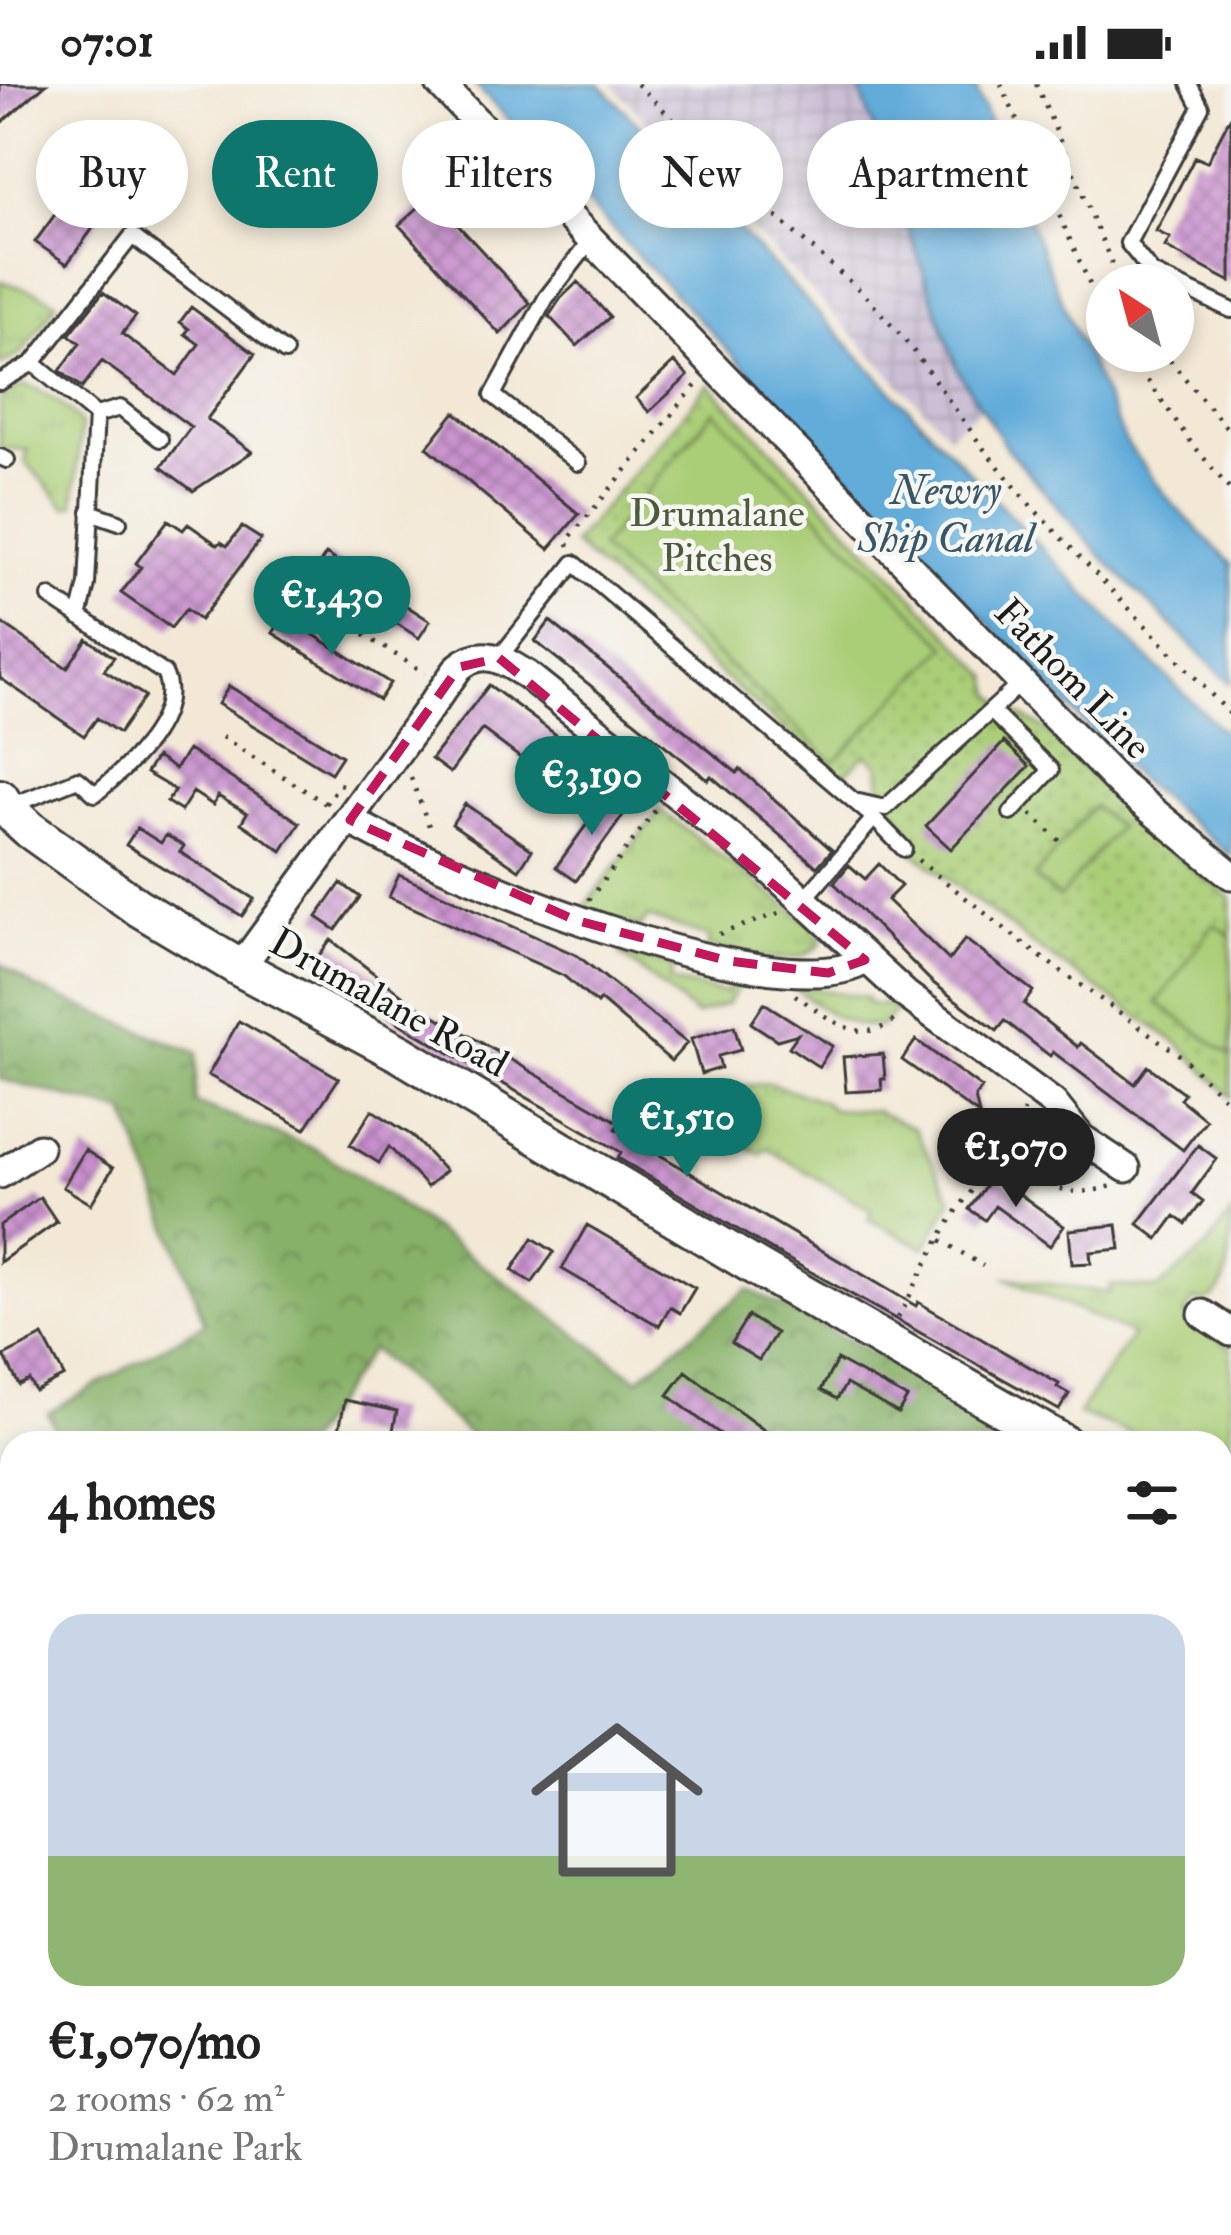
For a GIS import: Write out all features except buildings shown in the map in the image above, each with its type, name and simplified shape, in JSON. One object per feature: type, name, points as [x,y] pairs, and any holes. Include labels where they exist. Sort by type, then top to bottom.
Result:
[{"type":"main road","name":"Drumalane Road","points":[[3,803],[106,886],[240,968],[401,1054],[1042,1431]]},
{"type":"street","name":"Fathom Line","points":[[440,84],[592,239],[712,371],[1146,809],[1231,875]]},
{"type":"street","points":[[240,968],[338,812],[400,750],[471,658],[499,658],[672,790],[804,899],[909,997],[1053,1103],[1082,1138],[1126,1168]]},
{"type":"street","points":[[338,812],[435,864],[575,920],[772,969],[828,973],[866,960]]},
{"type":"street","points":[[0,1174],[39,1148]]},
{"type":"lane","points":[[1189,84],[1201,107],[1128,243],[1152,273],[1231,310]]},
{"type":"lane","points":[[0,382],[34,363],[132,236],[285,352]]},
{"type":"lane","points":[[578,464],[493,395],[546,298],[592,239]]},
{"type":"lane","points":[[34,363],[96,415]]},
{"type":"lane","points":[[96,415],[120,408],[160,439]]},
{"type":"lane","points":[[80,617],[87,584],[96,415]]},
{"type":"lane","points":[[90,512],[119,521]]},
{"type":"lane","points":[[499,658],[574,563],[657,629],[904,849]]},
{"type":"lane","points":[[3,803],[78,778],[95,794],[128,768],[167,709],[169,684],[164,674],[50,597]]},
{"type":"lane","points":[[854,801],[885,808],[1022,682]]},
{"type":"lane","points":[[991,711],[1051,770],[1011,813]]},
{"type":"lane","points":[[804,899],[874,818]]},
{"type":"path","points":[[637,84],[737,182],[865,295],[913,350],[1031,506],[1231,715]]},
{"type":"path","points":[[1001,84],[1086,276]]},
{"type":"path","points":[[1036,84],[1112,264]]},
{"type":"path","points":[[574,563],[567,541],[712,371]]},
{"type":"path","points":[[1141,372],[1231,490]]},
{"type":"path","points":[[1180,372],[1231,433]]},
{"type":"path","points":[[313,603],[421,670],[443,690]]},
{"type":"path","points":[[222,737],[338,812]]},
{"type":"path","points":[[400,750],[436,844],[435,864]]},
{"type":"path","points":[[575,920],[672,790]]},
{"type":"path","points":[[1011,813],[1029,812],[1062,843]]},
{"type":"path","points":[[904,849],[1034,952],[1181,1056],[1231,1104]]},
{"type":"path","points":[[680,948],[794,908],[804,899]]},
{"type":"path","points":[[772,969],[789,992],[850,1032],[870,1032],[892,1024],[909,997]]},
{"type":"path","points":[[1181,1056],[1186,1045]]},
{"type":"path","points":[[1030,1088],[1023,1115],[1023,1146],[1041,1179],[1061,1192],[1078,1195],[1114,1186],[1126,1168]]},
{"type":"path","points":[[885,1340],[972,1187],[998,1161],[1023,1146]]},
{"type":"path","points":[[941,1240],[983,1266]]},
{"type":"highlighted area","points":[[499,658],[865,960],[828,973],[729,961],[575,920],[350,820],[459,667]]},
{"type":"shaded area","points":[[611,84],[878,84],[891,120],[807,120],[807,228],[928,228],[989,401],[948,434],[750,228],[783,228],[783,120],[646,120]]},
{"type":"green space","points":[[0,281],[57,303],[22,353],[0,365]]},
{"type":"green space","name":"Drumalane Pitches","points":[[709,384],[989,676],[993,694],[1043,728],[1151,837],[1231,898],[1231,1097],[1179,1044],[1032,944],[908,848],[898,812],[882,795],[879,766],[866,754],[840,779],[573,544]]},
{"type":"green space","points":[[21,385],[55,399],[81,425],[74,505],[66,507],[25,461],[28,450],[0,448],[0,398]]},
{"type":"green space","points":[[714,411],[947,646],[834,762],[600,548]]},
{"type":"green space","points":[[1093,806],[1118,827],[1059,898],[1034,877]]},
{"type":"green space","points":[[660,810],[811,924],[822,942],[799,957],[769,958],[708,947],[709,937],[648,917],[641,927],[581,911]]},
{"type":"green space","points":[[1214,924],[1231,936],[1231,1056],[1158,1003]]},
{"type":"green space","points":[[619,953],[673,966],[670,982],[727,993],[731,978],[740,985],[727,1004],[696,1015]]},
{"type":"green space","points":[[0,963],[36,988],[197,1053],[195,1103],[318,1150],[638,1379],[748,1289],[1026,1431],[465,1431],[371,1349],[314,1431],[56,1431],[48,1413],[205,1323],[126,1113],[0,1079]]},
{"type":"green space","points":[[790,985],[866,997],[868,1004],[891,1005],[895,1012],[881,1026],[855,1024],[832,1015]]},
{"type":"green space","points":[[768,1083],[823,1101],[832,1109],[876,1111],[915,1129],[952,1199],[925,1248],[868,1219],[872,1210],[766,1148],[761,1155],[690,1113],[693,1093]]},
{"type":"green space","points":[[1231,1214],[1222,1287],[1206,1301],[1194,1300],[1185,1315],[1231,1348],[1231,1431],[1125,1431],[1078,1414],[1132,1335],[1004,1277],[1110,1293],[1110,1285],[1158,1289],[1206,1248]]},
{"type":"water","name":"Newry Ship Canal","points":[[474,84],[600,84],[634,120],[619,120],[619,228],[737,228],[1135,646],[1231,739],[1231,856],[1134,776],[595,211],[595,120],[508,120]]},
{"type":"water","points":[[858,84],[974,84],[989,120],[871,120]]},
{"type":"water","points":[[908,228],[1032,228],[1086,355],[1086,372],[1094,372],[1126,443],[1171,502],[1231,564],[1231,684],[1100,555],[1008,450],[958,371]]}]
